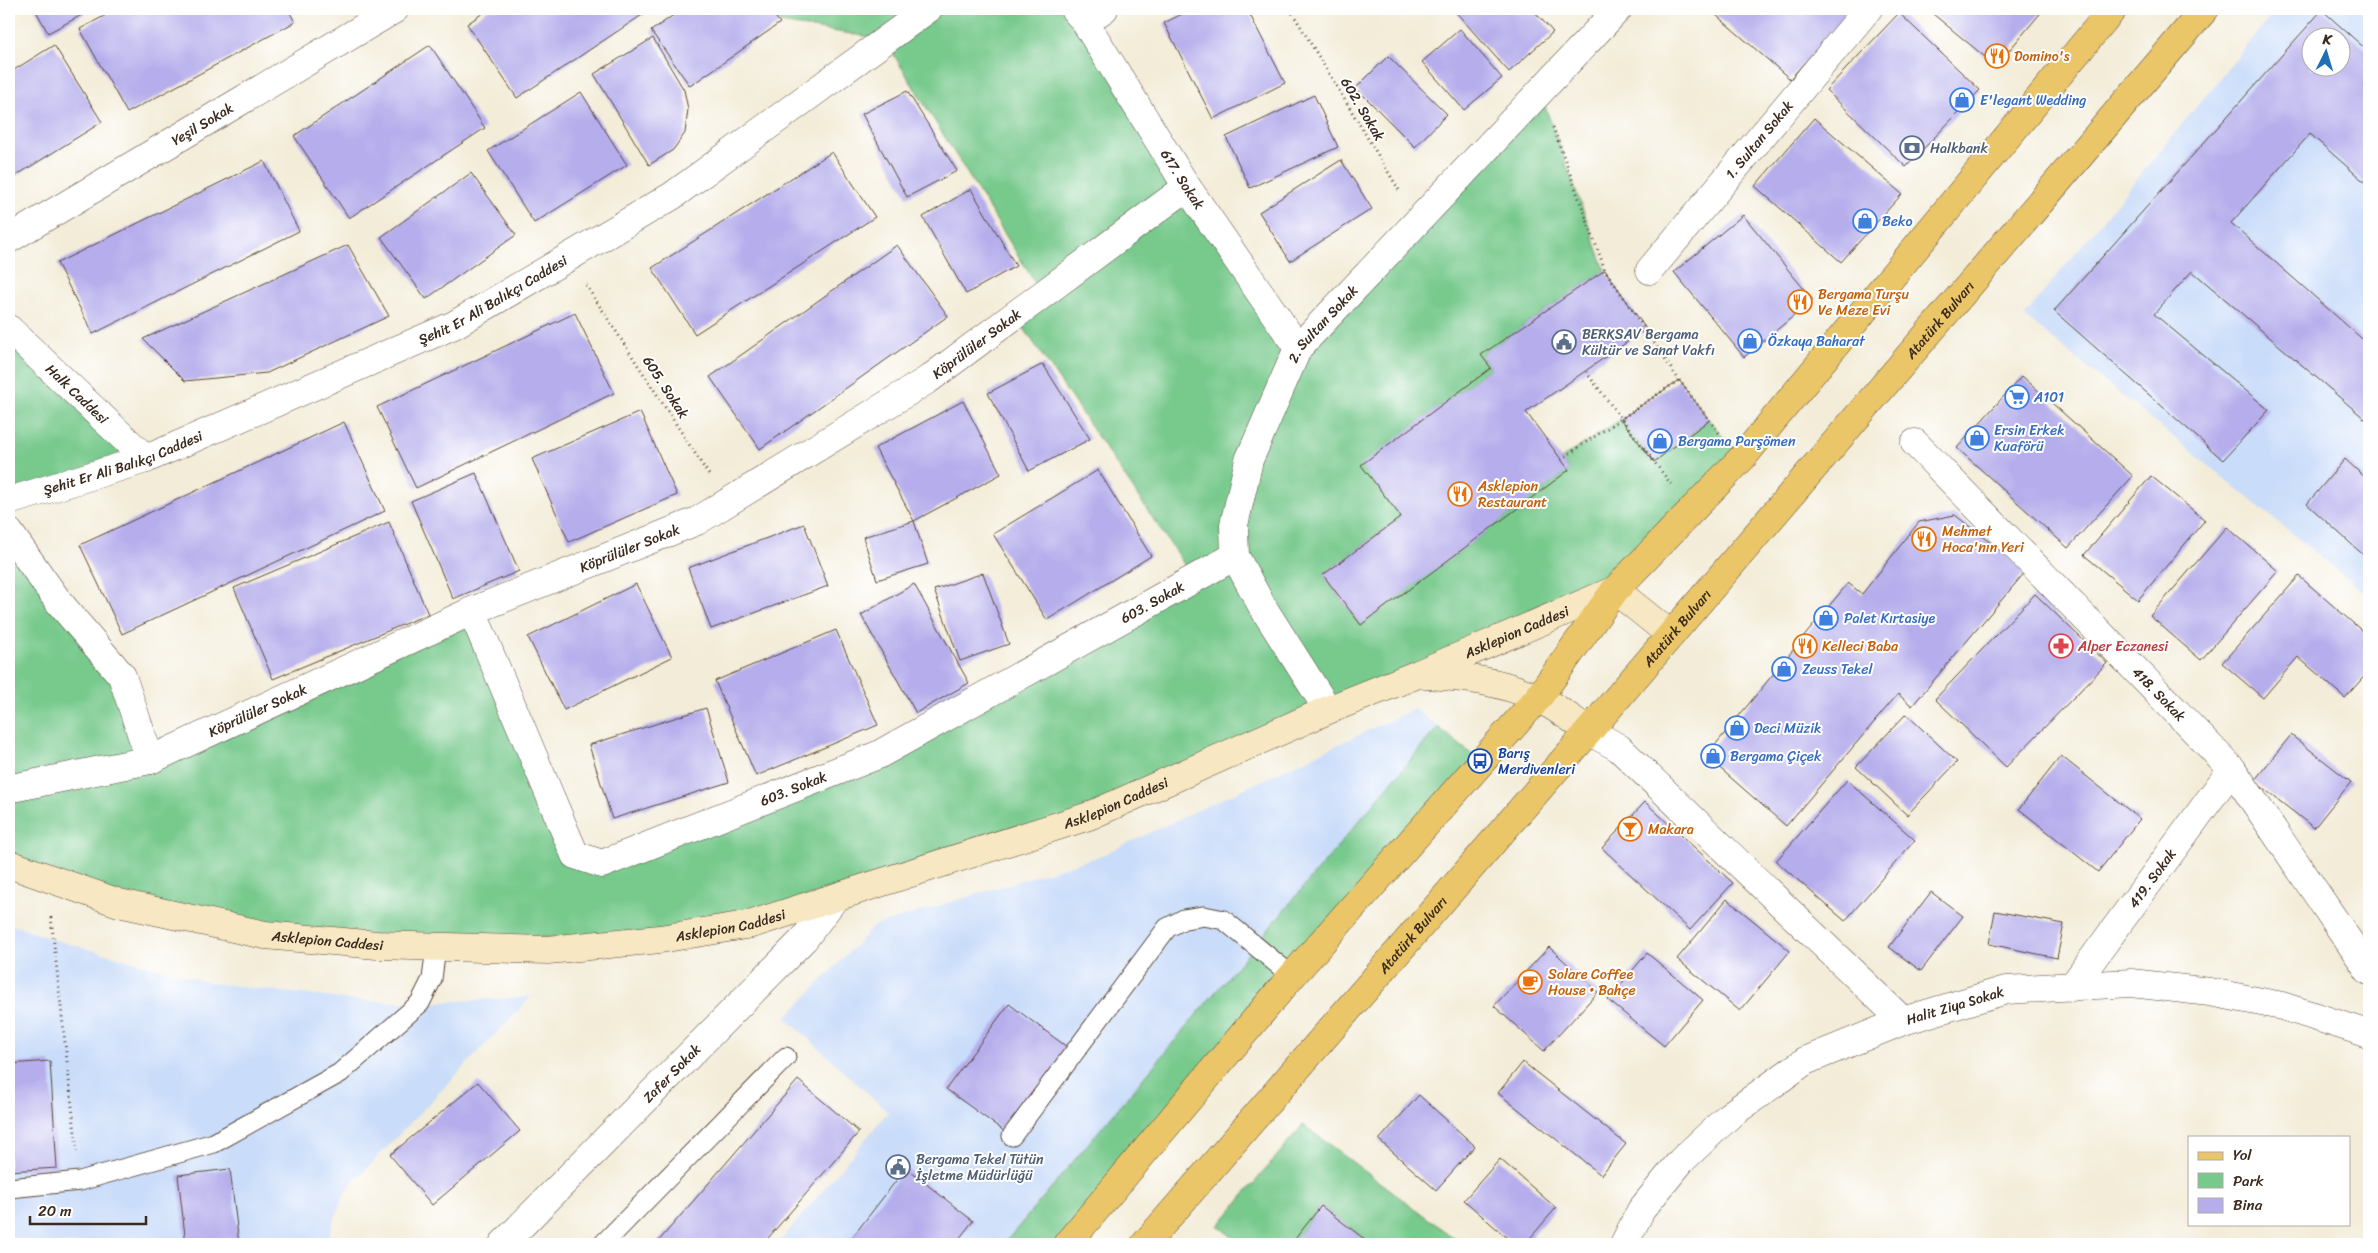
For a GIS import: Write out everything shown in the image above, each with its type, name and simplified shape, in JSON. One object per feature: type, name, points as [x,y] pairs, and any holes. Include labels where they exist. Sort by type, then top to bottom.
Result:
[{"type":"main road","points":[[1067,1244],[1292,976],[1538,698],[1615,590],[1742,458],[2113,9]]},
{"type":"main road","name":"Atatürk Bulvarı","points":[[1145,1244],[1672,635],[2205,9]]},
{"type":"main road","points":[[1615,590],[1672,635]]},
{"type":"main road","name":"Asklepion Caddesi","points":[[9,864],[120,903],[265,935],[377,945],[548,950],[660,940],[752,924],[1089,816],[1328,710],[1418,674],[1615,590]]},
{"type":"main road","name":"Asklepion Caddesi","points":[[1418,674],[1492,681],[1538,698],[1589,731]]},
{"type":"street","name":"Yeşil Sokak","points":[[9,239],[394,9]]},
{"type":"street","name":"Şehit Er Ali Balıkçı Caddesi","points":[[9,502],[146,459],[454,325],[672,196],[928,9]]},
{"type":"street","name":"2. Sultan Sokak","points":[[1328,710],[1262,606],[1235,556],[1234,525],[1249,460],[1298,348],[1618,9]]},
{"type":"street","name":"1. Sultan Sokak","points":[[1650,270],[1868,9]]},
{"type":"street","name":"617. Sokak","points":[[1088,13],[1187,187],[1298,348]]},
{"type":"street","name":"Köprülüler Sokak","points":[[9,787],[17,787],[150,760],[472,611],[697,521],[929,379],[1187,187]]},
{"type":"street","name":"Halk Caddesi","points":[[9,329],[146,459]]},
{"type":"street","name":"418. Sokak","points":[[1915,443],[2232,770],[2369,971]]},
{"type":"street","points":[[9,532],[58,601],[122,676],[150,760]]},
{"type":"street","name":"603. Sokak","points":[[472,611],[575,855],[602,864],[878,755],[1235,556]]},
{"type":"street","name":"Halit Ziya Sokak","points":[[1589,731],[1619,748],[1903,1021],[2006,990],[2131,983],[2210,992],[2282,1006],[2369,1034]]},
{"type":"street","name":"419. Sokak","points":[[2072,987],[2232,770]]},
{"type":"street","name":"Zafer Sokak","points":[[503,1244],[804,938],[835,898]]},
{"type":"street","points":[[1624,1244],[1641,1210],[1652,1196],[1681,1161],[1730,1115],[1805,1061],[1903,1021]]},
{"type":"lane","points":[[1012,1136],[1167,928],[1184,919],[1204,916],[1224,920],[1292,976]]},
{"type":"lane","points":[[9,1188],[80,1181],[214,1143],[340,1073],[420,1003],[432,979],[436,947]]},
{"type":"lane","points":[[603,1244],[786,1057]]},
{"type":"path","name":"602. Sokak","points":[[1290,9],[1417,221]]},
{"type":"path","name":"605. Sokak","points":[[586,284],[727,502]]},
{"type":"path","points":[[1586,372],[1673,487]]},
{"type":"path","points":[[1561,460],[1679,380]]},
{"type":"path","points":[[51,913],[80,1181]]},
{"type":"shaded area","points":[[2277,9],[2369,9],[2369,596],[2024,316]]},
{"type":"shaded area","points":[[1414,709],[1438,727],[1004,1244],[778,1244],[888,1112],[786,1018],[874,926],[1100,856]]},
{"type":"shaded area","points":[[9,924],[55,940],[212,983],[351,1000],[420,1003],[531,997],[346,1190],[325,1244],[9,1244]]},
{"type":"green space","points":[[769,9],[1074,9],[1298,348],[1539,90],[1605,270],[1481,355],[1491,368],[1362,465],[1401,517],[1323,575],[1360,625],[1569,470],[1561,459],[1621,419],[1654,462],[1709,420],[1742,458],[1615,590],[1089,816],[660,939],[265,935],[9,864],[9,540],[122,676],[150,759],[472,611],[575,855],[602,864],[878,755],[1194,579],[1015,315],[1042,294],[884,39],[780,23]]},
{"type":"green space","points":[[9,329],[146,459],[9,501]]},
{"type":"green space","points":[[1438,727],[1480,761],[1067,1244],[1004,1244]]},
{"type":"green space","points":[[1303,1125],[1462,1244],[1371,1244],[1321,1206],[1291,1244],[1241,1244],[1218,1226]]},
{"type":"building","points":[[35,9],[93,9],[48,33]]},
{"type":"building","points":[[117,9],[288,9],[295,22],[127,113],[80,29]]},
{"type":"building","points":[[489,9],[651,9],[517,98],[467,24]]},
{"type":"building","points":[[682,9],[769,9],[780,23],[690,86],[651,31]]},
{"type":"building","points":[[1192,9],[1247,9],[1285,83],[1213,119],[1164,23]]},
{"type":"building","points":[[1453,9],[1532,9],[1553,32],[1509,72]]},
{"type":"building","points":[[1709,9],[1852,9],[1790,79]]},
{"type":"building","points":[[1927,9],[2044,9],[1996,66]]},
{"type":"building","points":[[2322,10],[2342,28],[2306,28]]},
{"type":"building","points":[[1899,13],[1980,90],[1906,167],[1826,90]]},
{"type":"building","points":[[1460,29],[1502,78],[1464,110],[1422,62]]},
{"type":"building","points":[[2300,35],[2300,78],[2350,78],[2350,35],[2369,52],[2369,79],[2364,85],[2369,89],[2369,186],[2310,134],[2231,223],[2369,345],[2369,414],[2365,419],[2192,271],[2154,314],[2269,410],[2223,460],[2054,311]]},
{"type":"building","points":[[653,38],[684,90],[688,109],[685,133],[673,150],[649,165],[594,74]]},
{"type":"building","points":[[54,45],[102,122],[9,180],[9,73]]},
{"type":"building","points":[[430,45],[485,128],[349,218],[294,136]]},
{"type":"building","points":[[1388,56],[1447,114],[1415,147],[1356,88]]},
{"type":"building","points":[[907,91],[957,171],[907,197],[862,114]]},
{"type":"building","points":[[581,92],[627,165],[534,223],[488,151]]},
{"type":"building","points":[[1314,95],[1338,147],[1250,188],[1226,137]]},
{"type":"building","points":[[1814,118],[1902,194],[1841,262],[1755,186]]},
{"type":"building","points":[[832,152],[875,217],[695,334],[652,268]]},
{"type":"building","points":[[1341,160],[1372,209],[1290,261],[1259,212]]},
{"type":"building","points":[[264,161],[299,231],[93,334],[57,263]]},
{"type":"building","points":[[471,173],[516,235],[426,299],[381,237]]},
{"type":"building","points":[[971,189],[1016,266],[966,294],[923,217]]},
{"type":"building","points":[[1743,215],[1813,300],[1744,357],[1674,272]]},
{"type":"building","points":[[348,245],[389,316],[267,373],[185,381],[143,339]]},
{"type":"building","points":[[897,245],[948,316],[760,449],[710,377]]},
{"type":"building","name":"Asklepion Restaurant","points":[[1605,270],[1646,329],[1526,412],[1569,470],[1361,625],[1323,575],[1401,517],[1361,465],[1491,368],[1481,355]]},
{"type":"building","points":[[575,313],[614,393],[416,488],[377,407]]},
{"type":"building","points":[[1043,364],[1090,439],[1029,471],[988,393]]},
{"type":"building","points":[[2022,376],[2133,476],[2068,548],[1957,448]]},
{"type":"building","name":"Bergama Parşömen","points":[[1679,380],[1709,420],[1654,462],[1621,419]]},
{"type":"building","points":[[963,401],[1001,474],[914,521],[875,448]]},
{"type":"building","points":[[640,412],[677,495],[569,542],[532,459]]},
{"type":"building","points":[[344,422],[385,511],[122,634],[80,545]]},
{"type":"building","points":[[2345,459],[2369,481],[2369,560],[2307,504]]},
{"type":"building","points":[[1098,470],[1151,556],[1047,620],[993,534]]},
{"type":"building","points":[[476,473],[519,571],[453,599],[411,501]]},
{"type":"building","points":[[2151,476],[2205,520],[2138,600],[2084,555]]},
{"type":"building","points":[[1955,515],[2026,571],[1912,706],[1898,694],[1786,826],[1706,756],[1848,583],[1862,594],[1919,522]]},
{"type":"building","points":[[914,521],[928,564],[877,580],[863,537]]},
{"type":"building","points":[[389,522],[428,614],[273,679],[234,588]]},
{"type":"building","points":[[804,524],[828,586],[711,629],[688,568]]},
{"type":"building","points":[[2227,527],[2278,571],[2201,660],[2150,616]]},
{"type":"building","points":[[983,573],[1009,644],[960,661],[934,590]]},
{"type":"building","points":[[2299,576],[2369,637],[2369,671],[2345,698],[2298,657],[2263,698],[2222,663]]},
{"type":"building","points":[[636,584],[672,657],[564,710],[528,637]]},
{"type":"building","points":[[914,584],[969,683],[916,713],[861,615]]},
{"type":"building","points":[[2035,594],[2107,663],[2006,767],[1935,699]]},
{"type":"building","points":[[836,630],[878,725],[756,776],[715,681]]},
{"type":"building","points":[[706,708],[729,782],[612,819],[589,745]]},
{"type":"building","points":[[1906,714],[1957,762],[1907,815],[1856,767]]},
{"type":"building","points":[[2291,735],[2351,782],[2314,828],[2254,781]]},
{"type":"building","points":[[2061,756],[2140,819],[2098,872],[2019,809]]},
{"type":"building","points":[[1847,780],[1915,840],[1845,921],[1776,861]]},
{"type":"building","points":[[1645,802],[1733,883],[1690,930],[1602,848]]},
{"type":"building","points":[[1931,892],[1963,916],[1921,971],[1889,947]]},
{"type":"building","points":[[1727,899],[1790,951],[1740,1011],[1677,959]]},
{"type":"building","points":[[1995,911],[2064,924],[2057,958],[1989,944]]},
{"type":"building","points":[[1549,947],[1598,992],[1544,1051],[1494,1006]]},
{"type":"building","points":[[1647,953],[1703,1000],[1664,1046],[1608,1000]]},
{"type":"building","points":[[1009,1004],[1071,1050],[1008,1134],[946,1089]]},
{"type":"building","points":[[50,1061],[57,1168],[9,1171],[9,1064]]},
{"type":"building","points":[[1523,1062],[1626,1144],[1601,1175],[1498,1093]]},
{"type":"building","points":[[798,1080],[859,1132],[763,1244],[656,1244]]},
{"type":"building","points":[[478,1082],[520,1131],[432,1205],[390,1155]]},
{"type":"building","points":[[1419,1095],[1475,1146],[1436,1190],[1379,1140]]},
{"type":"building","points":[[1500,1159],[1556,1208],[1525,1244],[1514,1244],[1464,1200]]},
{"type":"building","name":"Bergama Tekel Tütün İşletme Müdürlüğü","points":[[906,1168],[973,1221],[955,1244],[847,1244]]},
{"type":"building","points":[[230,1169],[239,1244],[186,1244],[178,1175]]},
{"type":"building","points":[[1321,1206],[1371,1244],[1291,1244]]},
{"type":"place","name":"Domino's","points":[[1997,56]]},
{"type":"place","name":"E'legant Wedding","points":[[1962,100]]},
{"type":"place","name":"Halkbank","points":[[1912,148]]},
{"type":"place","name":"Beko","points":[[1865,221]]},
{"type":"place","name":"Bergama Turşu Ve Meze Evi","points":[[1800,302]]},
{"type":"place","name":"Özkaya Baharat","points":[[1750,341]]},
{"type":"place","name":"BERKSAV Bergama Kültür ve Sanat Vakfı","points":[[1564,342]]},
{"type":"place","name":"A101","points":[[2017,397]]},
{"type":"place","name":"Ersin Erkek Kuaförü","points":[[1977,438]]},
{"type":"place","name":"Bergama Parşömen","points":[[1660,441]]},
{"type":"place","name":"Asklepion Restaurant","points":[[1460,494]]},
{"type":"place","name":"Mehmet Hoca'nın Yeri","points":[[1924,539]]},
{"type":"place","name":"Palet Kırtasiye","points":[[1826,618]]},
{"type":"place","name":"Kelleci Baba","points":[[1805,646]]},
{"type":"place","name":"Alper Eczanesi","points":[[2061,646]]},
{"type":"place","name":"Zeuss Tekel","points":[[1784,669]]},
{"type":"place","name":"Deci Müzik","points":[[1737,728]]},
{"type":"place","name":"Bergama Çiçek","points":[[1713,756]]},
{"type":"place","name":"Barış Merdivenleri","points":[[1480,761]]},
{"type":"place","name":"Makara","points":[[1630,829]]},
{"type":"place","name":"Solare Coffee House • Bahçe","points":[[1530,982]]},
{"type":"place","name":"Bergama Tekel Tütün İşletme Müdürlüğü","points":[[898,1167]]}]
